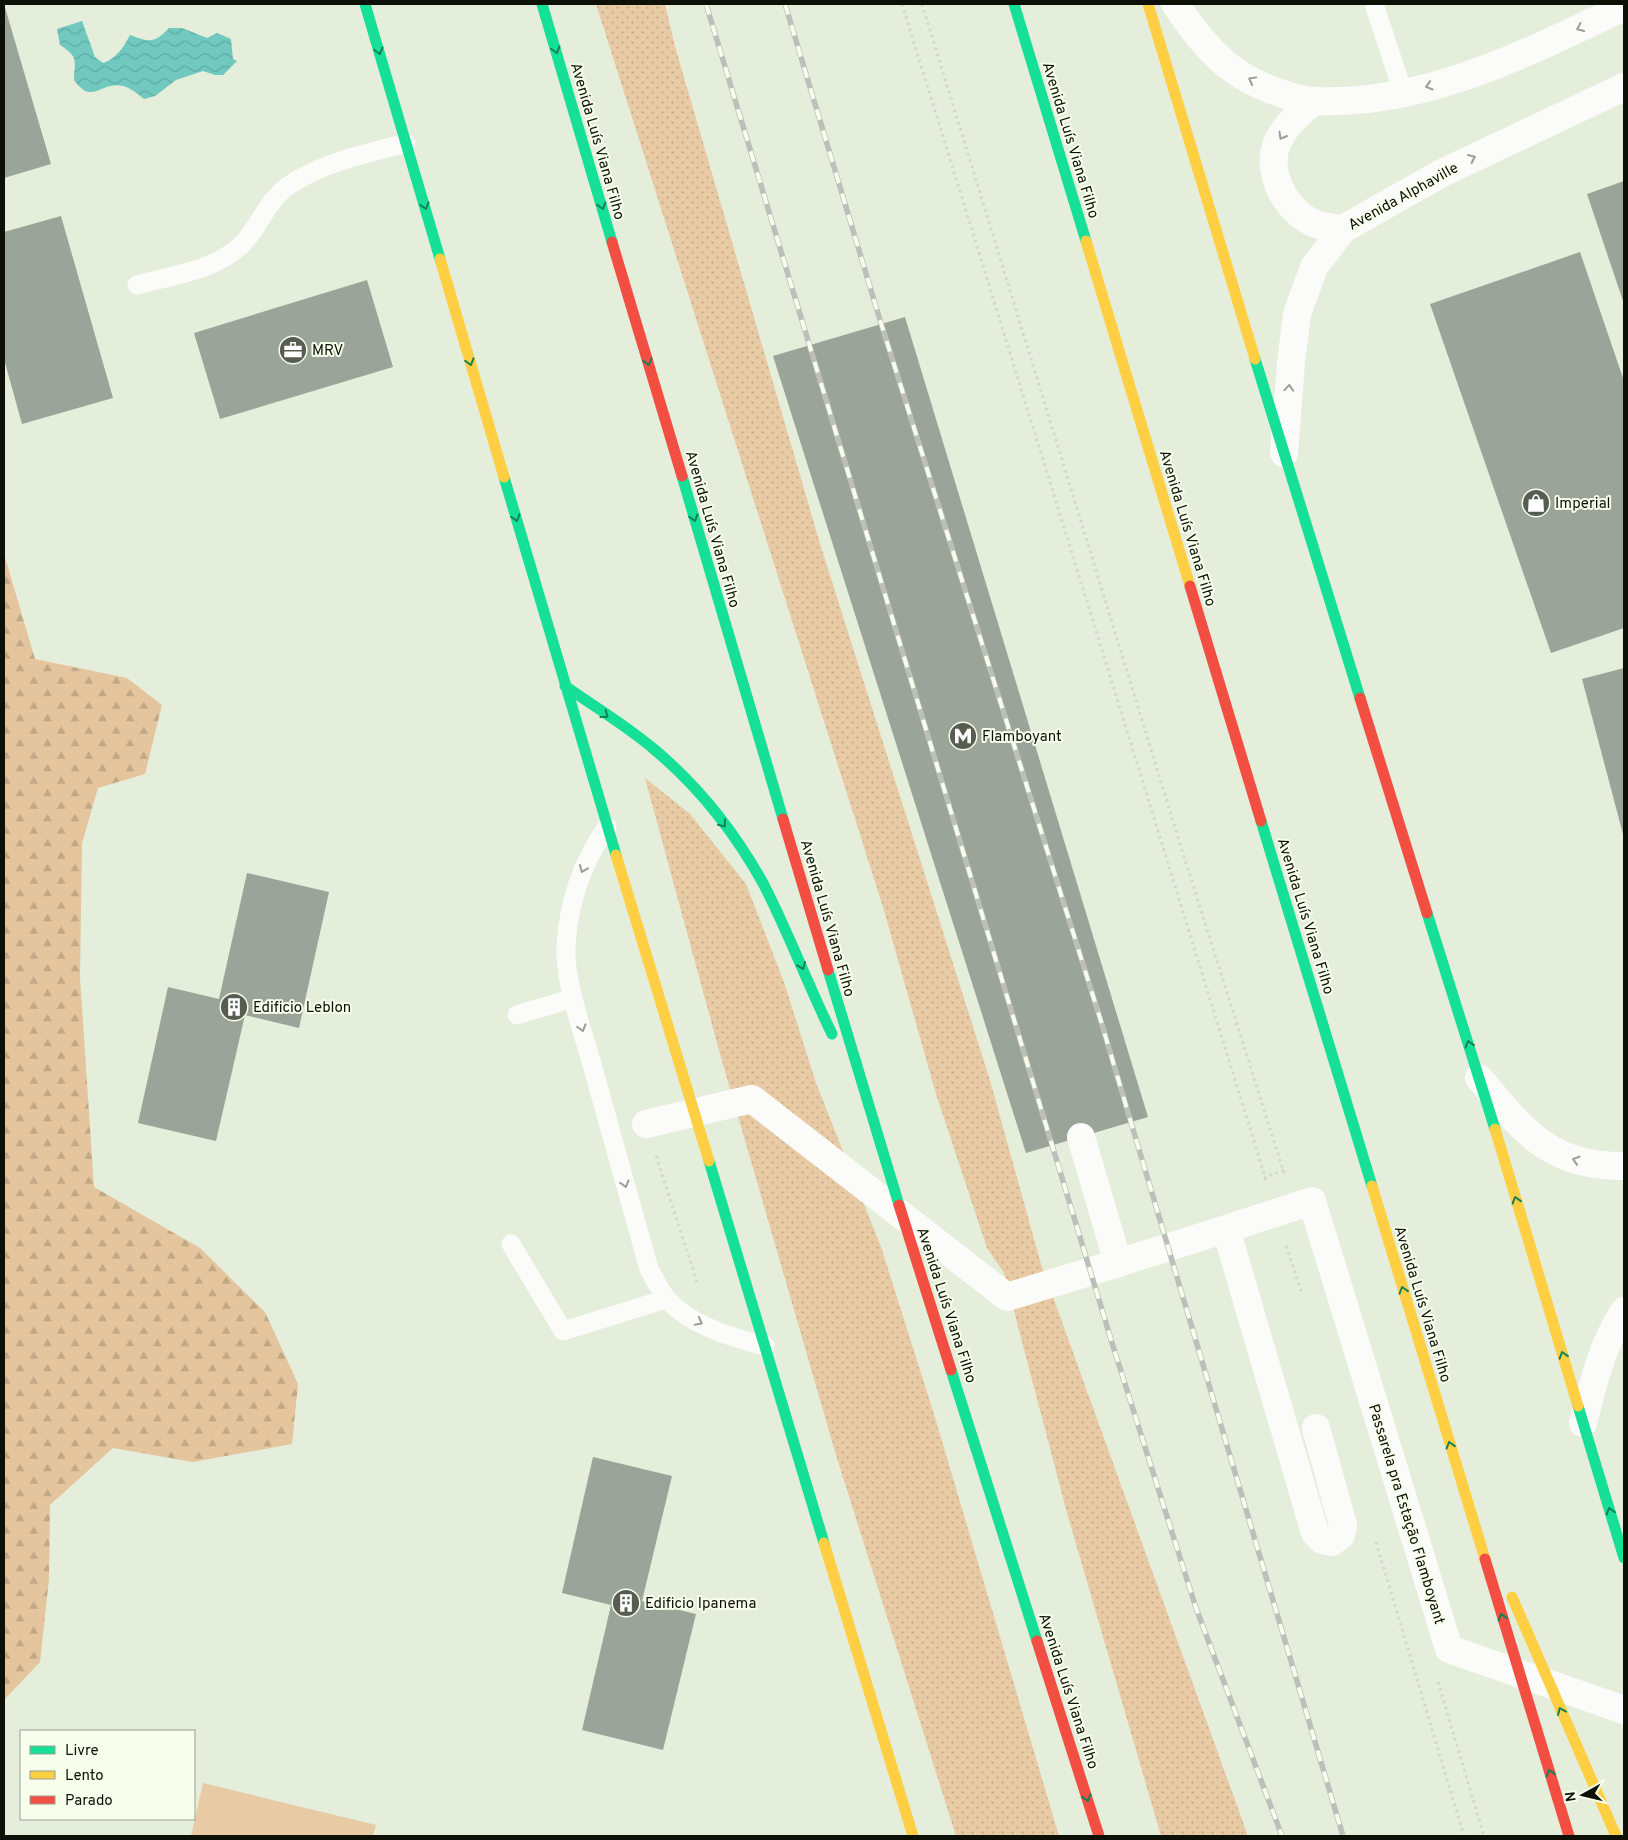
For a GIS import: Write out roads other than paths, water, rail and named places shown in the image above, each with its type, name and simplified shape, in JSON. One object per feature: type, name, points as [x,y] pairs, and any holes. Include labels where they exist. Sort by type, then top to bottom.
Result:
[{"type":"main road","points":[[365,4],[607,827],[913,1836]]},
{"type":"main road","name":"Avenida Luís Viana Filho","points":[[542,4],[866,1100],[1099,1836]]},
{"type":"main road","name":"Avenida Luís Viana Filho","points":[[1014,4],[1569,1836]]},
{"type":"main road","points":[[1148,4],[1284,455],[1479,1078],[1624,1558]]},
{"type":"main road","points":[[565,686],[654,750],[701,795],[731,833],[775,907],[791,939],[824,1019],[866,1100]]},
{"type":"main road","points":[[1459,1475],[1616,1836]]},
{"type":"street","points":[[1175,4],[1198,36],[1234,70],[1267,88],[1314,101],[1365,99],[1402,92],[1468,74],[1525,54],[1624,7]]},
{"type":"street","name":"Avenida Alphaville","points":[[1284,455],[1291,363],[1298,314],[1314,267],[1343,229],[1442,173],[1624,87]]},
{"type":"street","points":[[1314,101],[1292,119],[1277,142],[1274,168],[1281,194],[1298,214],[1316,224],[1343,229]]},
{"type":"street","points":[[1479,1078],[1515,1120],[1540,1144],[1575,1161],[1606,1166],[1624,1166]]},
{"type":"street","points":[[646,1124],[752,1099],[1006,1298],[1226,1228],[1315,1533],[1322,1540],[1332,1542],[1341,1535],[1343,1525],[1316,1428]]},
{"type":"street","points":[[1081,1137],[1118,1263]]},
{"type":"street","name":"Passarela pra Estação Flamboyant","points":[[1226,1228],[1312,1201],[1449,1649],[1624,1710]]},
{"type":"street","points":[[1583,1423],[1610,1332],[1624,1311]]},
{"type":"lane","points":[[1374,4],[1402,92]]},
{"type":"lane","points":[[137,285],[205,266],[228,256],[245,241],[286,188],[309,173],[338,162],[406,143]]},
{"type":"lane","points":[[607,827],[591,850],[580,878],[571,909],[566,949],[574,998],[649,1269],[666,1299],[685,1315],[710,1328],[765,1346]]},
{"type":"lane","points":[[517,1015],[574,998]]},
{"type":"lane","points":[[511,1244],[563,1331],[666,1299]]},
{"type":"water","points":[[82,21],[95,57],[103,63],[119,52],[130,35],[151,40],[159,37],[169,28],[182,28],[207,38],[217,33],[231,39],[233,59],[237,61],[223,75],[215,75],[203,71],[176,80],[155,96],[144,99],[123,86],[115,85],[97,91],[86,91],[80,88],[74,80],[75,64],[73,57],[71,53],[60,45],[57,29]]},
{"type":"railway","points":[[706,4],[1113,1346],[1196,1608],[1282,1836]]},
{"type":"railway","points":[[785,4],[880,320],[1100,1018],[1343,1836]]},
{"type":"place","name":"MRV","points":[[293,350]]},
{"type":"place","name":"Imperial","points":[[1536,503]]},
{"type":"place","name":"Flamboyant","points":[[963,736]]},
{"type":"place","name":"Edificio Leblon","points":[[234,1007]]},
{"type":"place","name":"Edificio Ipanema","points":[[626,1603]]}]
